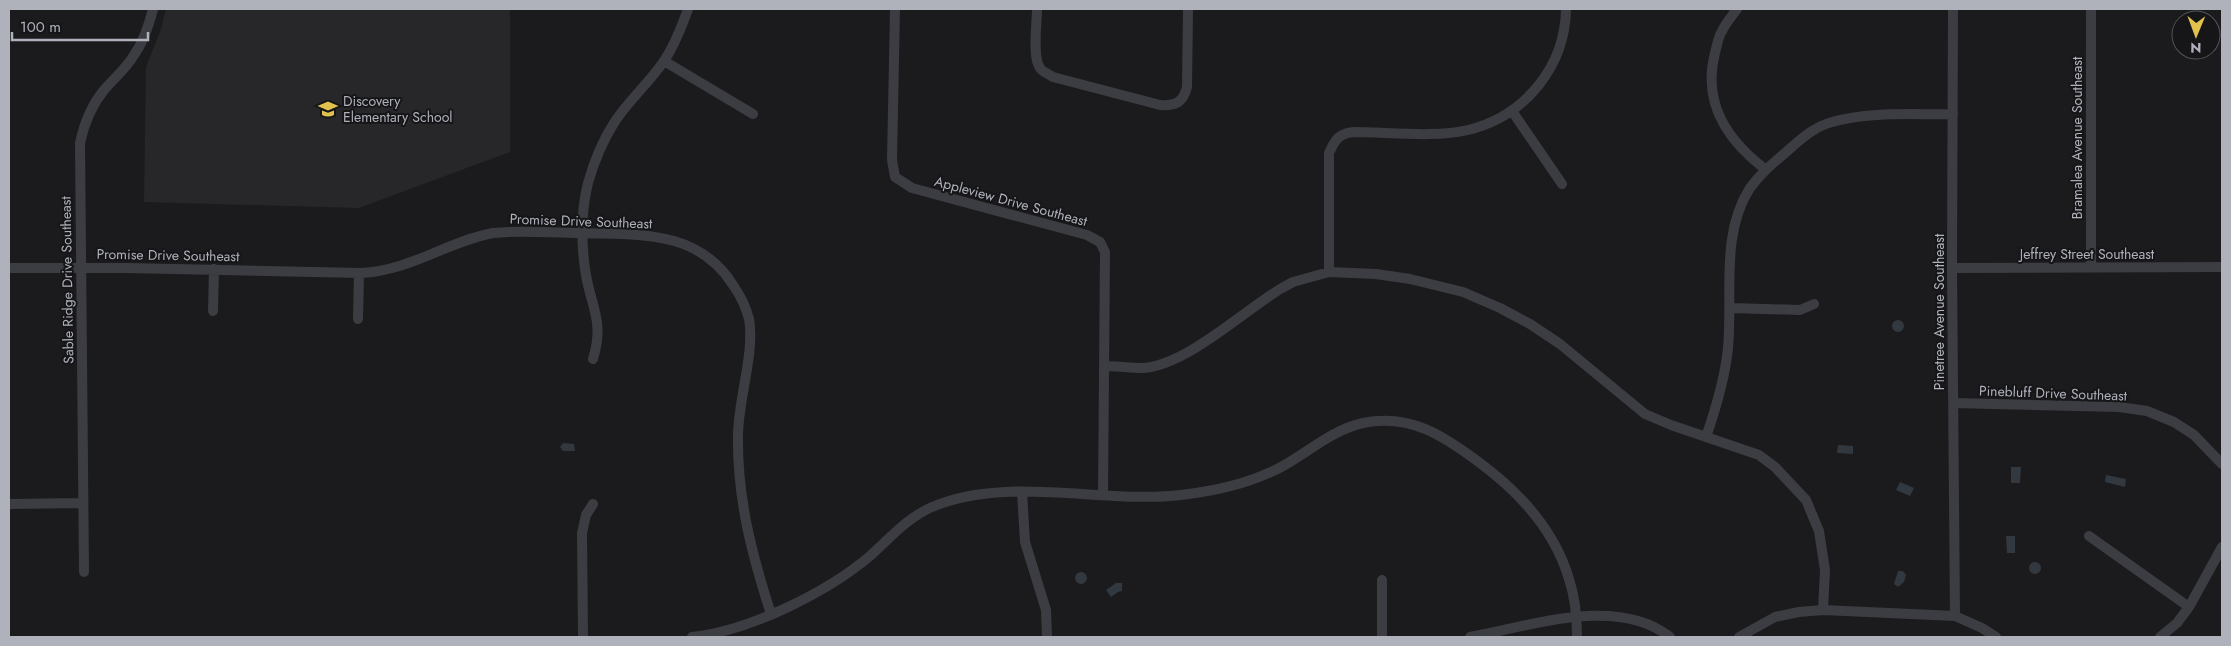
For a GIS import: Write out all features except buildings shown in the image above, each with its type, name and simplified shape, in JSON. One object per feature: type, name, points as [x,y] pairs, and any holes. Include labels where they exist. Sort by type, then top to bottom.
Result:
[{"type":"street","name":"Sable Ridge Drive Southeast","points":[[84,572],[79,163],[82,132],[98,99],[125,68],[140,46],[153,9]]},
{"type":"street","points":[[593,359],[599,335],[585,270],[582,234],[583,204],[589,180],[600,150],[613,124],[664,60],[688,9]]},
{"type":"street","name":"Appleview Drive Southeast","points":[[895,9],[892,160],[895,177],[912,188],[1087,235],[1100,242],[1105,252],[1103,495]]},
{"type":"street","points":[[1037,9],[1036,52],[1040,68],[1053,76],[1169,106],[1179,103],[1187,87],[1188,9]]},
{"type":"street","points":[[1328,272],[1329,153],[1335,138],[1344,133],[1353,132],[1440,133],[1468,130],[1512,111],[1538,87],[1554,63],[1563,38],[1566,9]]},
{"type":"street","points":[[1738,9],[1721,32],[1711,68],[1714,105],[1729,134],[1744,153],[1765,169]]},
{"type":"street","name":"Pinetree Avenue Southeast","points":[[1953,9],[1952,268],[1955,616]]},
{"type":"street","name":"Bramalea Avenue Southeast","points":[[2091,9],[2091,267]]},
{"type":"street","points":[[664,60],[754,114]]},
{"type":"street","points":[[1512,111],[1562,184]]},
{"type":"street","points":[[1706,437],[1719,398],[1728,349],[1731,248],[1736,219],[1750,189],[1765,169],[1808,133],[1831,122],[1858,116],[1953,114]]},
{"type":"street","name":"Promise Drive Southeast","points":[[9,268],[81,267],[359,273],[396,268],[471,238],[493,232],[641,234],[677,240],[708,255],[726,273],[742,298],[749,319],[750,340],[741,395],[738,435],[739,474],[750,547],[771,614]]},
{"type":"street","name":"Jeffrey Street Southeast","points":[[1952,268],[2222,267]]},
{"type":"street","points":[[214,269],[214,311]]},
{"type":"street","points":[[1104,366],[1144,368],[1170,361],[1202,343],[1282,288],[1293,282],[1328,272],[1372,274],[1410,279],[1463,292],[1527,322],[1560,344],[1645,414],[1671,425],[1759,455],[1776,467],[1806,500],[1819,531],[1825,570],[1823,610]]},
{"type":"street","points":[[358,318],[359,273]]},
{"type":"street","points":[[1730,308],[1800,310],[1814,304]]},
{"type":"street","name":"Pinebluff Drive Southeast","points":[[1954,404],[2116,407],[2147,411],[2174,422],[2194,435],[2222,464]]},
{"type":"street","points":[[692,637],[730,629],[771,614],[821,591],[870,556],[913,517],[933,506],[955,498],[980,494],[1022,492],[1176,496],[1230,487],[1276,470],[1338,431],[1367,423],[1393,422],[1416,425],[1434,431],[1454,443],[1505,483],[1525,504],[1548,534],[1570,580],[1577,618],[1577,637]]},
{"type":"street","points":[[1022,492],[1025,542],[1046,610],[1047,637]]},
{"type":"street","points":[[9,504],[82,503]]},
{"type":"street","points":[[583,637],[582,533],[586,514],[593,504]]},
{"type":"street","points":[[2089,536],[2188,607]]},
{"type":"street","points":[[2160,637],[2178,623],[2222,547]]},
{"type":"street","points":[[1382,580],[1382,637]]},
{"type":"street","points":[[1739,637],[1775,617],[1823,610],[1955,616],[1982,628],[1996,637]]},
{"type":"street","points":[[1470,637],[1558,619],[1611,615],[1632,618],[1643,622],[1662,630],[1670,637]]},
{"type":"shaded area","name":"Discovery Elementary School","points":[[166,9],[510,9],[510,152],[359,208],[144,202],[146,67],[161,29]]},
{"type":"shaded area","points":[[1898,320],[1904,326],[1898,332],[1892,326]]},
{"type":"shaded area","points":[[563,443],[574,444],[575,451],[563,451],[560,447]]},
{"type":"shaded area","points":[[1838,445],[1853,446],[1853,454],[1837,453]]},
{"type":"shaded area","points":[[2011,467],[2021,467],[2020,483],[2011,483]]},
{"type":"shaded area","points":[[2106,475],[2126,479],[2125,487],[2105,482]]},
{"type":"shaded area","points":[[1900,482],[1914,488],[1910,496],[1896,490]]},
{"type":"shaded area","points":[[2006,536],[2015,536],[2015,553],[2007,553]]},
{"type":"shaded area","points":[[2033,562],[2037,562],[2041,568],[2037,574],[2033,574],[2029,570],[2029,566]]},
{"type":"shaded area","points":[[1898,571],[1903,571],[1906,575],[1904,582],[1898,587],[1894,584]]},
{"type":"shaded area","points":[[1079,572],[1083,572],[1087,578],[1083,584],[1079,584],[1075,580],[1075,576]]},
{"type":"shaded area","points":[[1116,583],[1122,583],[1122,591],[1111,597],[1106,590]]},
{"type":"place","name":"Discovery Elementary School","points":[[328,109]]}]
